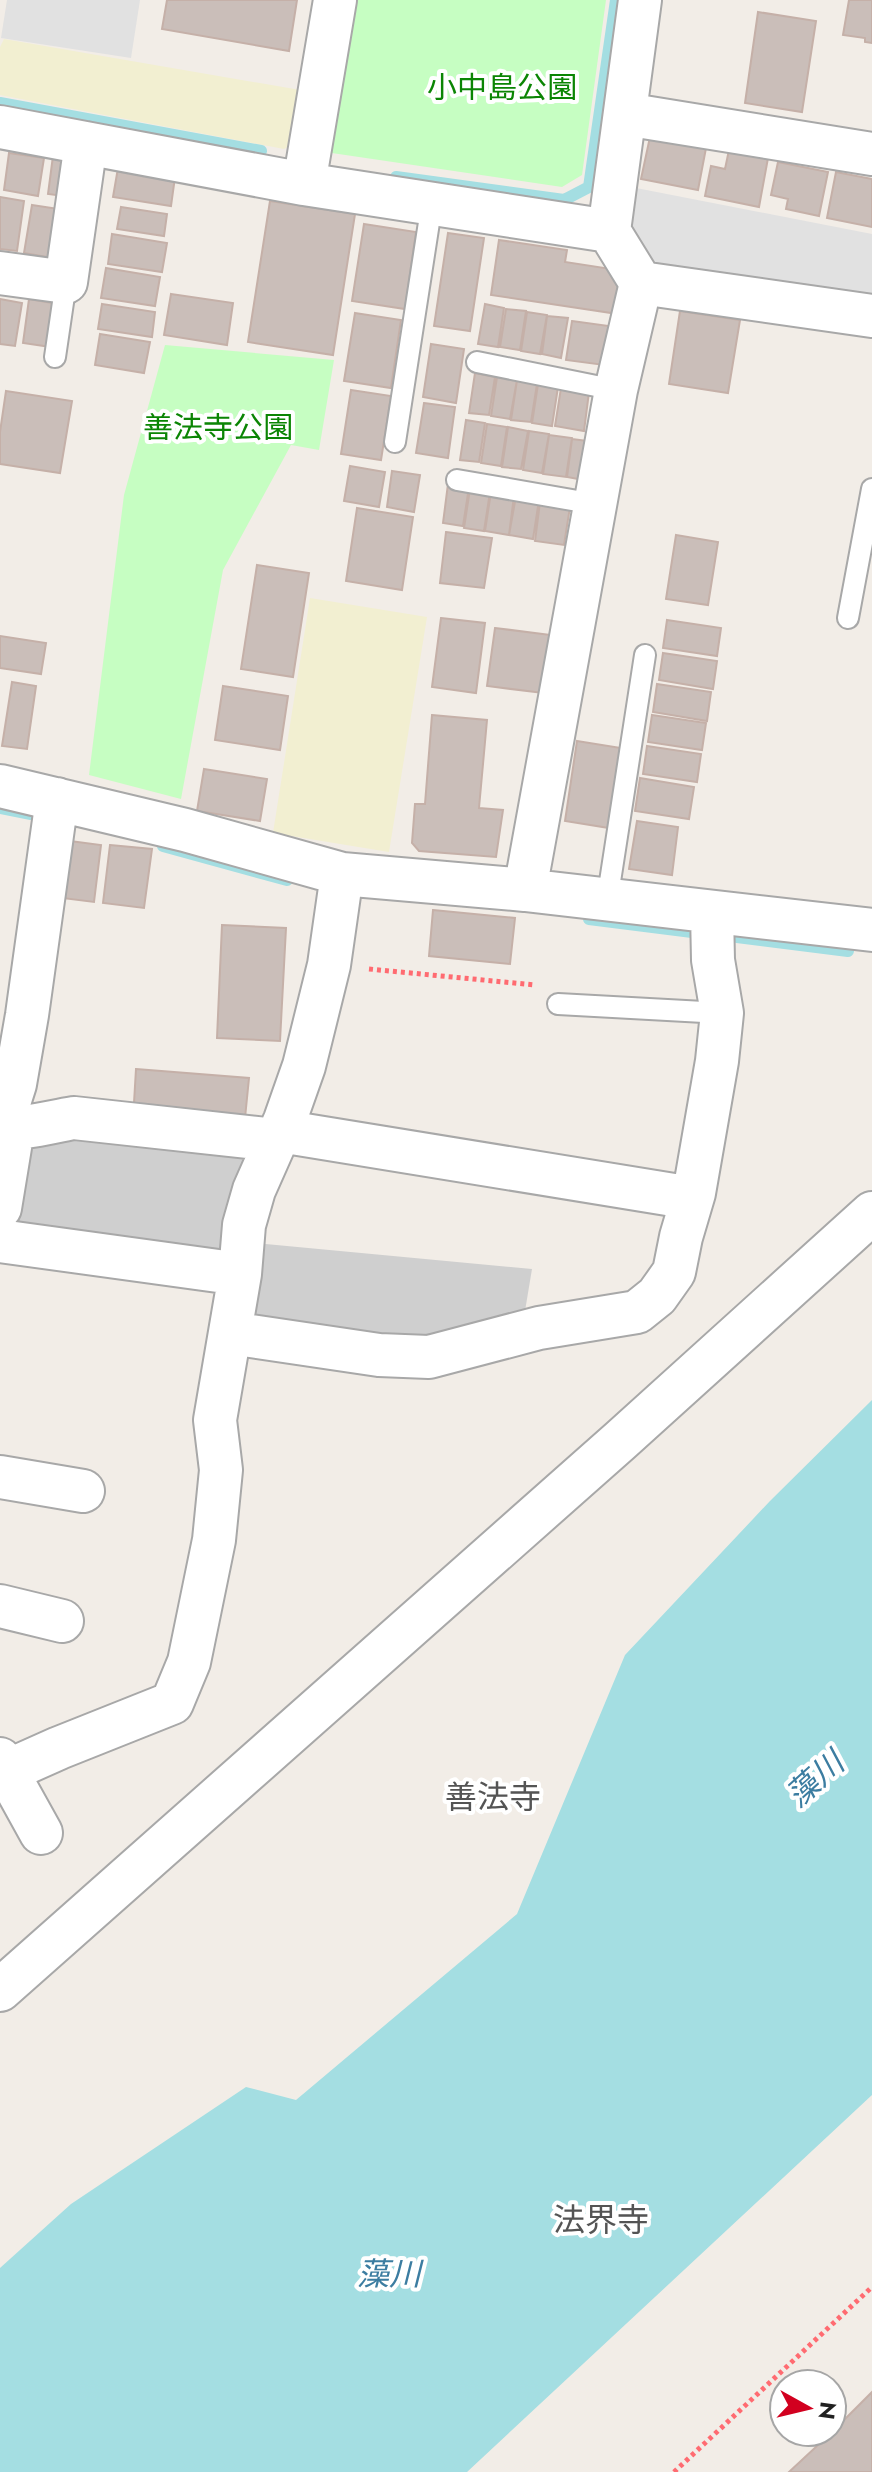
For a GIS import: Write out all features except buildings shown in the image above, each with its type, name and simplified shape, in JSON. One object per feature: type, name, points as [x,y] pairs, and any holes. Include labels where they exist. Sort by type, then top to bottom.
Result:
[{"type":"street","points":[[304,184],[335,0]]},
{"type":"street","points":[[525,890],[616,390],[641,283],[609,231],[640,0]]},
{"type":"street","points":[[625,114],[872,154]]},
{"type":"street","points":[[0,127],[304,184],[609,231]]},
{"type":"street","points":[[0,273],[66,282],[86,143]]},
{"type":"street","points":[[641,283],[872,316]]},
{"type":"street","points":[[0,786],[185,830],[342,874],[525,890],[872,930]]},
{"type":"street","points":[[0,1208],[11,1141],[3,1127],[4,1119],[15,1084],[27,1015],[57,799]]},
{"type":"street","points":[[41,1833],[3,1770],[172,1703],[189,1662],[214,1540],[221,1470],[215,1420],[240,1274],[244,1225],[254,1190],[304,1066],[329,965],[342,874]]},
{"type":"street","points":[[230,1333],[379,1355],[429,1357],[539,1328],[637,1312],[657,1296],[674,1272],[692,1198],[717,1061],[722,1013],[713,960],[712,913]]},
{"type":"street","points":[[3,1127],[26,1128],[74,1118],[278,1135],[692,1198]]},
{"type":"street","points":[[0,1990],[872,1213]]},
{"type":"street","points":[[0,1241],[240,1274]]},
{"type":"street","points":[[0,1477],[83,1491]]},
{"type":"street","points":[[0,1606],[62,1621]]},
{"type":"lane","points":[[395,442],[432,203]]},
{"type":"lane","points":[[55,357],[66,282]]},
{"type":"lane","points":[[477,362],[616,390]]},
{"type":"lane","points":[[457,480],[595,504]]},
{"type":"lane","points":[[848,618],[872,489]]},
{"type":"lane","points":[[607,901],[645,655]]},
{"type":"lane","points":[[558,1004],[722,1013]]},
{"type":"path","points":[[329,965],[539,985],[558,1004]]},
{"type":"path","points":[[674,2472],[872,2287]]},
{"type":"shaded area","points":[[7,0],[140,0],[131,58],[1,38]]},
{"type":"shaded area","points":[[4,39],[306,91],[297,142],[284,149],[0,95],[0,47]]},
{"type":"shaded area","points":[[631,187],[872,234],[872,296],[646,262],[627,226]]},
{"type":"shaded area","points":[[310,598],[427,617],[389,852],[273,833]]},
{"type":"shaded area","points":[[65,1128],[263,1148],[233,1266],[0,1234],[18,1138]]},
{"type":"shaded area","points":[[255,1243],[532,1269],[523,1323],[428,1350],[241,1326]]},
{"type":"green space","name":"小中島公園","points":[[350,0],[606,0],[582,175],[562,187],[325,152]]},
{"type":"green space","name":"善法寺公園","points":[[165,345],[334,360],[319,450],[291,445],[223,570],[181,799],[89,775],[124,495]]},
{"type":"water","name":"藻川","points":[[872,1400],[872,2095],[467,2472],[0,2472],[0,2268],[71,2204],[246,2087],[296,2100],[517,1914],[625,1655],[770,1501]]},
{"type":"waterway","points":[[396,177],[564,200],[589,187],[616,0]]},
{"type":"waterway","points":[[0,103],[261,151]]},
{"type":"waterway","points":[[0,808],[31,814]]},
{"type":"waterway","points":[[163,846],[287,880]]},
{"type":"waterway","points":[[589,919],[700,933]]},
{"type":"waterway","points":[[737,937],[848,951]]},
{"type":"district","name":"善法寺","points":[[493,1797]]},
{"type":"district","name":"法界寺","points":[[601,2220]]}]
